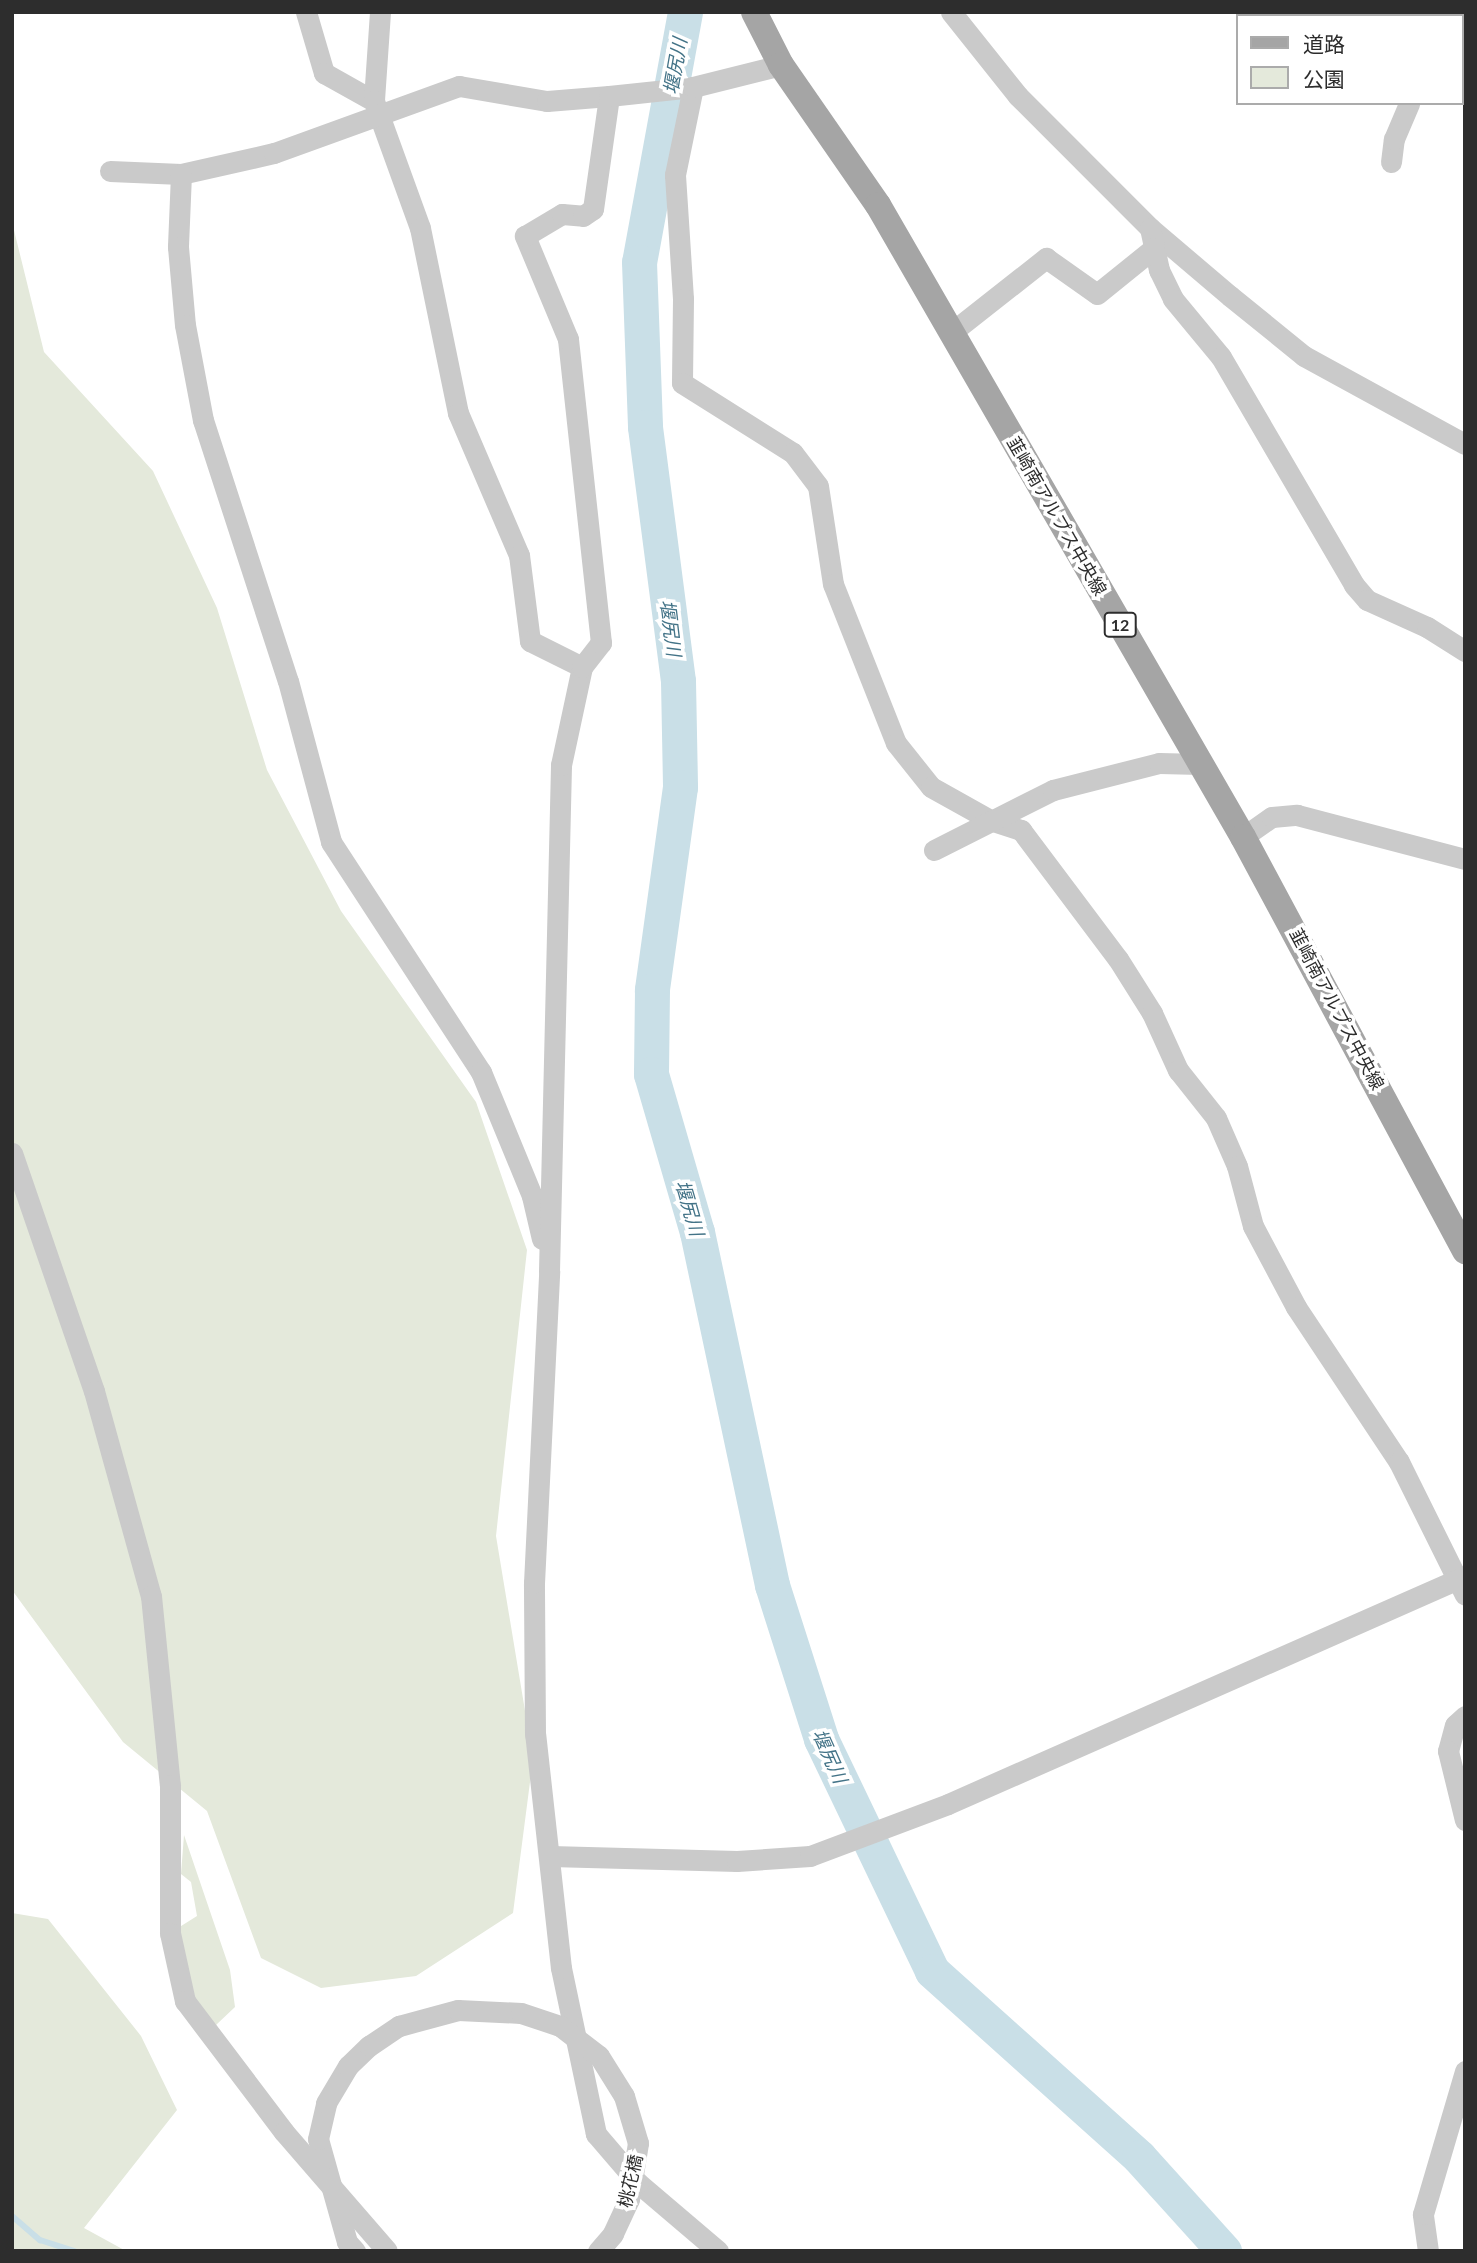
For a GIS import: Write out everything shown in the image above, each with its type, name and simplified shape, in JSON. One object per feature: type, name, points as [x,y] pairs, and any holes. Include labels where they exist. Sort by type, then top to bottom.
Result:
[{"type":"main road","name":"韮崎南アルプス中央線","points":[[754,12],[781,65],[878,205],[952,332],[1243,837],[1463,1242]]},
{"type":"street","points":[[306,12],[324,73],[377,108]]},
{"type":"street","points":[[380,12],[377,108],[420,228],[458,413],[519,555],[530,641],[582,667]]},
{"type":"street","points":[[951,12],[1018,96],[1152,238],[1304,356],[1465,444]]},
{"type":"street","points":[[110,171],[181,174],[274,153],[377,108],[458,86],[547,101],[647,94],[692,87],[781,65]]},
{"type":"street","points":[[550,1856],[737,1861],[810,1856],[894,1826],[1462,1584],[1399,1462],[1296,1307],[1253,1226],[1237,1166],[1216,1118],[1178,1070],[1152,1013],[1021,830],[990,820],[932,787],[896,743],[834,584],[818,486],[793,453],[682,383],[683,299],[675,175],[692,87]]},
{"type":"street","points":[[609,96],[593,209],[583,216],[562,214],[524,236],[568,339],[601,643],[582,667],[561,765],[549,1271],[534,1652],[535,1734],[561,1968],[596,2134],[638,2183],[718,2251]]},
{"type":"street","points":[[1391,162],[1394,139],[1408,105]]},
{"type":"street","points":[[181,174],[178,247],[184,325],[203,420],[288,681],[331,842],[481,1072],[532,1196],[549,1271]]},
{"type":"street","points":[[952,332],[1046,258],[1097,293],[1152,238]]},
{"type":"street","points":[[1152,238],[1173,299],[1221,357],[1354,585],[1367,600],[1427,627],[1465,652]]},
{"type":"street","points":[[934,850],[1053,790],[1120,777],[1159,763],[1200,764]]},
{"type":"street","points":[[1243,837],[1272,817],[1297,815],[1465,859]]},
{"type":"street","points":[[12,1153],[94,1391],[151,1596],[170,1785],[170,1933],[185,2001],[284,2132],[387,2251]]},
{"type":"street","points":[[1465,1716],[1455,1725],[1448,1751],[1465,1820]]},
{"type":"street","name":"桃花橋","points":[[355,2251],[347,2242],[317,2139],[326,2103],[348,2066],[369,2046],[399,2026],[458,2011],[488,2008],[521,2013],[560,2026],[598,2056],[624,2096],[638,2143],[629,2199],[612,2234],[598,2251]]},
{"type":"street","points":[[1428,2251],[1423,2214],[1465,2071]]},
{"type":"green space","points":[[12,222],[44,352],[153,471],[217,608],[267,770],[341,911],[476,1102],[527,1250],[496,1536],[533,1759],[513,1913],[416,1976],[321,1988],[261,1958],[207,1811],[123,1742],[12,1590]]},
{"type":"green space","points":[[184,1835],[230,1970],[235,2007],[216,2025],[185,2001],[170,1933],[197,1916],[191,1882],[181,1874]]},
{"type":"green space","points":[[12,1913],[48,1919],[141,2036],[177,2110],[84,2228],[126,2251],[12,2251]]},
{"type":"waterway","name":"堰尻川","points":[[685,12],[639,262],[645,427],[678,681],[680,787],[652,990],[651,1074],[697,1232],[772,1585],[821,1739],[932,1971],[1139,2157],[1224,2251]]},
{"type":"waterway","points":[[12,2216],[40,2240],[74,2251]]}]
